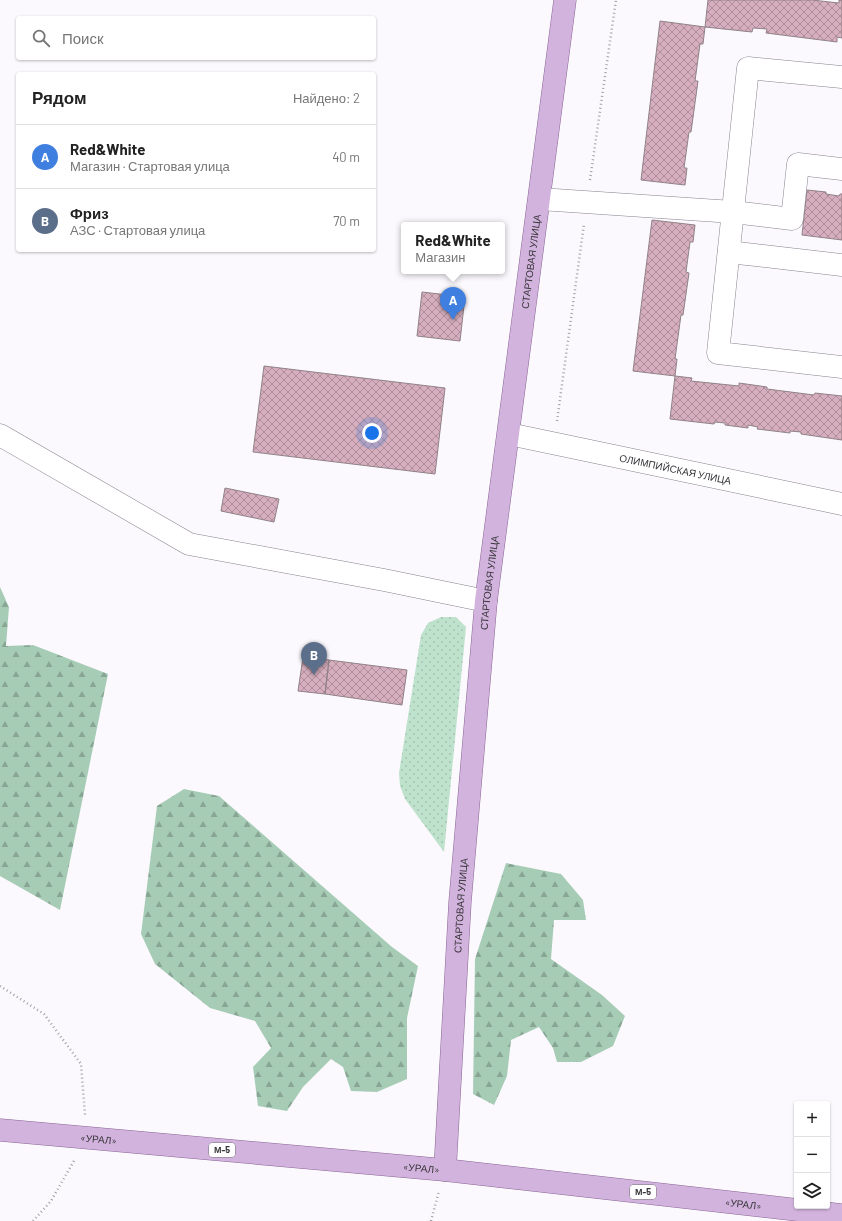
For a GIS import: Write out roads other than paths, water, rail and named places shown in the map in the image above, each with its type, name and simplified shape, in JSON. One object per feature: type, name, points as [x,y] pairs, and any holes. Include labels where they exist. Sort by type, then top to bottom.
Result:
[{"type":"main road","name":"СТАРТОВАЯ УЛИЦА","points":[[445,1170],[460,902],[486,601],[565,0]]},
{"type":"main road","name":"«УРАЛ»","points":[[0,1130],[445,1170],[842,1215]]},
{"type":"street","points":[[842,77],[748,68],[718,353],[842,367]]},
{"type":"street","points":[[540,199],[733,212],[792,219],[798,164],[842,169]]},
{"type":"street","points":[[729,252],[842,265]]},
{"type":"street","name":"ОЛИМПИЙСКАЯ УЛИЦА","points":[[509,434],[842,504]]},
{"type":"street","points":[[0,435],[190,544],[384,580],[486,601]]},
{"type":"place","name":"Red&White","points":[[453,320]]},
{"type":"place","name":"Фриз","points":[[314,675]]}]
